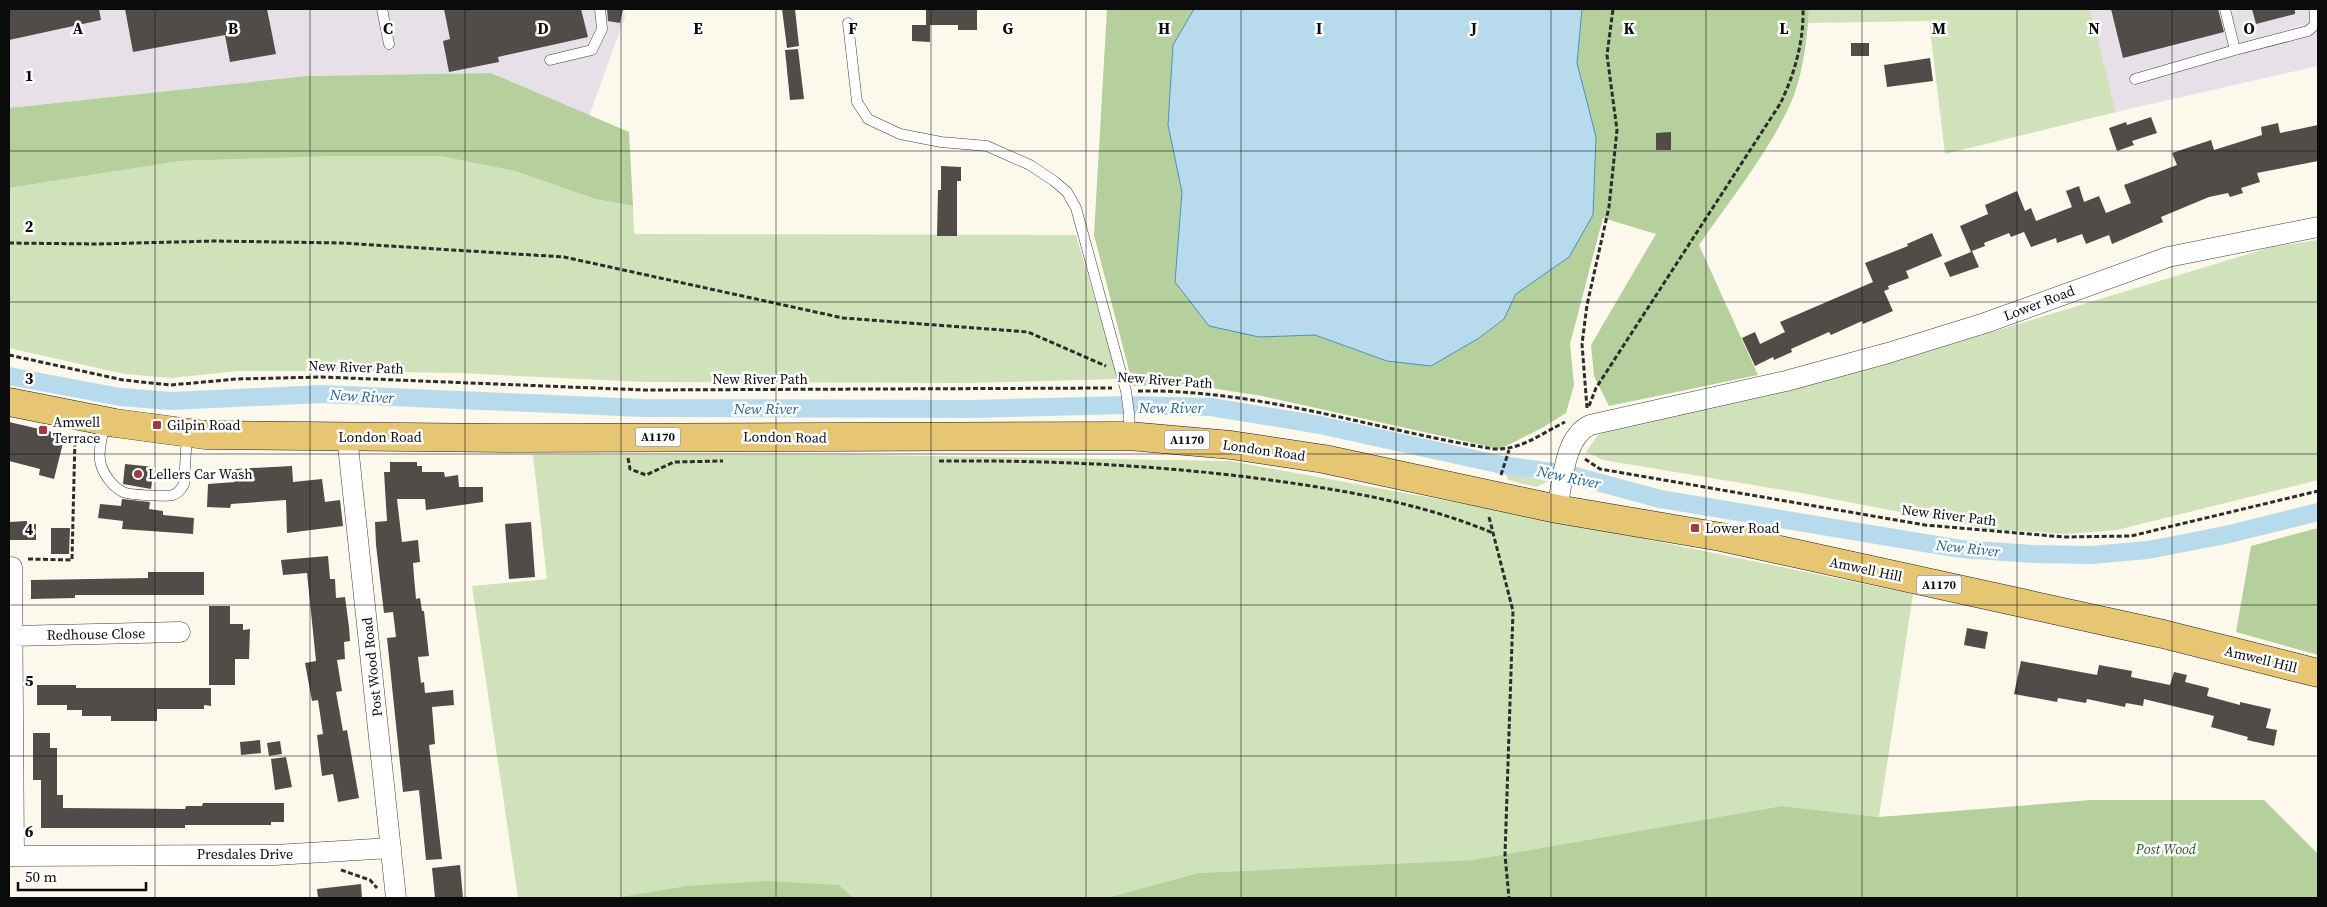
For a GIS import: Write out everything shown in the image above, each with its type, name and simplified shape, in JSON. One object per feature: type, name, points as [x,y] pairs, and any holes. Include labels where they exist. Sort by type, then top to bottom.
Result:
[{"type":"main road","name":"London Road","points":[[9,402],[77,416],[187,434],[629,437],[1129,425],[1231,445],[1499,484],[1560,497]]},
{"type":"main road","name":"Amwell Hill","points":[[1560,497],[1721,537],[2163,634],[2318,673]]},
{"type":"street","name":"Lower Road","points":[[1560,497],[1573,458],[1575,438],[1590,425],[1786,381],[1888,353],[1985,323],[2168,257],[2318,226]]},
{"type":"street","name":"Post Wood Road","points":[[347,436],[391,848],[388,895]]},
{"type":"street","points":[[11,856],[12,567]]},
{"type":"street","name":"Redhouse Close","points":[[12,636],[180,632]]},
{"type":"street","name":"Presdales Drive","points":[[11,856],[313,853],[391,848]]},
{"type":"lane","points":[[382,9],[389,44]]},
{"type":"lane","points":[[550,60],[592,50],[602,29],[600,9]]},
{"type":"lane","points":[[2225,9],[2235,50]]},
{"type":"lane","points":[[2135,79],[2308,31],[2316,25],[2315,9]]},
{"type":"lane","points":[[848,23],[857,102],[868,120],[900,134],[941,142],[987,146],[1030,165],[1067,192],[1076,208],[1123,393],[1129,425]]},
{"type":"lane","points":[[106,421],[99,457],[101,466],[113,485],[122,492],[130,494],[171,496],[181,490],[184,484],[187,434]]},
{"type":"path","points":[[1613,9],[1606,55],[1617,130],[1609,207],[1587,305],[1582,344],[1588,412],[1596,388],[1780,104],[1789,85],[1797,55],[1804,22],[1803,9]]},
{"type":"path","points":[[9,243],[97,244],[214,241],[342,243],[564,257],[843,318],[1028,332],[1102,363],[1110,370]]},
{"type":"path","name":"New River Path","points":[[9,355],[123,380],[171,385],[237,379],[322,376],[644,390],[967,390],[1106,387],[1123,393],[1170,391],[1213,394],[1322,413],[1477,446],[1509,450]]},
{"type":"path","points":[[1114,384],[1123,393]]},
{"type":"path","points":[[12,567],[26,559],[72,560],[77,416]]},
{"type":"path","points":[[1509,898],[1505,854],[1513,611],[1488,514],[1509,450],[1528,443],[1558,426]]},
{"type":"path","points":[[629,437],[628,464],[630,469],[646,475],[674,462],[733,461]]},
{"type":"path","name":"New River Path","points":[[1573,458],[1600,469],[1925,525],[2056,537],[2131,536],[2318,491]]},
{"type":"path","points":[[931,460],[1063,462],[1155,467],[1245,476],[1335,490],[1418,507],[1462,520],[1493,533]]},
{"type":"path","points":[[313,853],[336,869],[370,880],[388,895]]},
{"type":"shaded area","points":[[9,9],[624,9],[625,17],[589,116],[491,73],[306,76],[9,108]]},
{"type":"shaded area","points":[[2090,9],[2318,9],[2318,66],[2116,112]]},
{"type":"green space","points":[[1107,9],[1194,9],[1173,45],[1168,125],[1182,191],[1175,282],[1259,337],[1315,335],[1387,361],[1431,366],[1479,338],[1504,319],[1596,137],[1577,63],[1582,9],[1809,9],[1803,64],[1794,95],[1775,134],[1751,172],[1699,245],[1758,375],[1609,406],[1594,376],[1591,345],[1656,234],[1603,218],[1570,344],[1574,385],[1566,413],[1542,428],[1500,449],[1262,396],[1185,384],[1133,386],[1094,235]]},
{"type":"green space","points":[[1809,9],[2090,9],[2116,112],[1945,154],[1929,21],[1808,23]]},
{"type":"green space","points":[[491,73],[629,132],[633,206],[595,199],[515,171],[439,156],[338,156],[180,161],[9,188],[9,108],[306,76]]},
{"type":"green space","points":[[338,156],[439,156],[515,171],[595,199],[633,206],[634,234],[1076,235],[1118,379],[966,383],[644,382],[459,373],[323,371],[238,371],[171,378],[124,374],[9,348],[9,188],[180,161]]},
{"type":"green space","points":[[2318,240],[2318,480],[2117,530],[2066,534],[1989,529],[1801,493],[1603,460],[1586,452],[1598,435],[1610,430],[1877,367],[2271,247]]},
{"type":"green space","points":[[533,455],[869,455],[1230,461],[1568,523],[1913,594],[1879,817],[1782,806],[1472,860],[1198,873],[1106,898],[854,898],[839,885],[686,886],[613,898],[518,898],[472,586],[547,579]]},
{"type":"green space","points":[[1506,474],[1548,481],[1536,487],[1508,480]]},
{"type":"green space","points":[[2318,528],[2318,655],[2236,632],[2251,546]]},
{"type":"green space","name":"Post Wood","points":[[2092,800],[2264,800],[2318,854],[2318,898],[1106,898],[1198,873],[1472,860],[1782,806],[1879,817]]},
{"type":"green space","points":[[766,881],[839,885],[854,898],[613,898],[686,886]]},
{"type":"water","points":[[1194,9],[1582,9],[1577,63],[1596,137],[1593,215],[1569,257],[1516,294],[1504,319],[1479,338],[1431,366],[1387,361],[1315,335],[1259,337],[1209,326],[1175,282],[1182,192],[1168,125],[1173,45]]},
{"type":"building","points":[[9,9],[99,9],[101,20],[9,40]]},
{"type":"building","points":[[125,9],[267,9],[276,54],[230,62],[225,35],[133,52]]},
{"type":"building","points":[[444,9],[581,9],[588,37],[498,57],[499,62],[449,72],[443,41],[450,39]]},
{"type":"building","points":[[607,9],[623,9],[620,23],[608,21]]},
{"type":"building","points":[[782,9],[795,9],[799,46],[787,48]]},
{"type":"building","points":[[926,9],[977,9],[977,30],[958,30],[958,25],[926,25]]},
{"type":"building","points":[[2111,9],[2218,9],[2224,32],[2123,58]]},
{"type":"building","points":[[2252,9],[2295,9],[2295,14],[2256,24]]},
{"type":"building","points":[[912,25],[930,25],[930,42],[912,41]]},
{"type":"building","points":[[1851,43],[1869,43],[1869,56],[1851,56]]},
{"type":"building","points":[[798,49],[804,99],[790,100],[785,50]]},
{"type":"building","points":[[1930,58],[1933,81],[1887,87],[1884,65]]},
{"type":"building","points":[[2151,117],[2157,133],[2132,141],[2134,145],[2117,151],[2109,128],[2126,122],[2127,125]]},
{"type":"building","points":[[2278,123],[2280,133],[2318,125],[2318,161],[2257,173],[2260,182],[2241,188],[2243,193],[2230,197],[2228,193],[2209,197],[2161,217],[2163,222],[2112,244],[2109,235],[2086,244],[2082,234],[2057,243],[2056,238],[2031,247],[2024,232],[2011,237],[2009,233],[1984,243],[1985,246],[1972,251],[1979,267],[1950,277],[1944,263],[1971,252],[1960,226],[1988,214],[1985,205],[2017,191],[2025,211],[2031,208],[2036,221],[2072,207],[2066,191],[2079,186],[2084,202],[2099,196],[2106,213],[2131,203],[2124,185],[2177,165],[2172,153],[2211,140],[2214,150],[2262,135],[2261,127]]},
{"type":"building","points":[[1671,132],[1671,150],[1656,150],[1656,133]]},
{"type":"building","points":[[941,166],[961,167],[961,181],[957,181],[957,236],[937,236],[938,190],[941,190]]},
{"type":"building","points":[[1932,233],[1942,256],[1906,271],[1909,278],[1888,286],[1889,289],[1884,291],[1893,311],[1863,324],[1862,321],[1831,335],[1829,332],[1791,349],[1792,352],[1774,360],[1773,357],[1755,366],[1742,338],[1755,332],[1760,344],[1785,332],[1780,322],[1873,282],[1865,263],[1908,246],[1907,244]]},
{"type":"building","points":[[9,422],[65,435],[54,479],[39,475],[40,469],[9,461]]},
{"type":"building","points":[[390,462],[417,462],[417,466],[422,466],[422,472],[444,472],[445,477],[458,475],[459,487],[483,487],[483,502],[426,510],[425,499],[397,499],[402,542],[418,540],[420,562],[413,563],[416,599],[420,598],[422,611],[424,611],[429,656],[418,657],[421,683],[424,682],[425,693],[453,690],[454,705],[432,707],[435,744],[429,745],[442,859],[426,860],[419,790],[403,792],[387,638],[396,637],[393,612],[384,613],[375,522],[387,521],[384,472],[390,472]]},
{"type":"building","name":"Lellers Car Wash","points":[[125,464],[154,467],[151,489],[123,484]]},
{"type":"building","points":[[292,466],[293,482],[322,479],[325,502],[340,500],[343,526],[287,533],[286,500],[231,504],[230,508],[207,507],[208,484],[235,482],[234,469]]},
{"type":"building","points":[[122,499],[150,502],[149,509],[163,511],[163,515],[194,518],[193,534],[122,529],[123,521],[98,518],[100,504],[121,506]]},
{"type":"building","points":[[27,521],[27,524],[36,524],[36,540],[9,540],[9,522]]},
{"type":"building","points":[[531,522],[535,577],[509,579],[505,524]]},
{"type":"building","points":[[51,528],[70,528],[69,554],[51,554]]},
{"type":"building","points":[[328,556],[330,579],[335,579],[336,598],[345,597],[349,627],[350,641],[344,642],[345,659],[337,660],[342,691],[336,692],[343,731],[347,730],[359,798],[338,802],[333,774],[322,776],[317,735],[323,734],[318,700],[312,701],[305,663],[316,661],[307,573],[283,575],[281,560]]},
{"type":"building","points":[[148,572],[204,572],[204,595],[75,595],[75,598],[31,599],[31,580],[148,578]]},
{"type":"building","points":[[209,606],[230,606],[230,624],[243,624],[243,630],[250,629],[249,659],[235,659],[235,685],[209,685]]},
{"type":"building","points":[[1967,628],[1988,632],[1985,649],[1964,645]]},
{"type":"building","points":[[2021,661],[2097,675],[2099,665],[2132,671],[2131,677],[2170,685],[2174,672],[2187,675],[2185,682],[2209,688],[2207,696],[2240,705],[2240,702],[2271,709],[2266,728],[2277,730],[2274,746],[2247,740],[2248,737],[2211,727],[2214,716],[2144,699],[2143,706],[2126,703],[2125,707],[2087,699],[2086,703],[2058,698],[2057,702],[2014,694]]},
{"type":"building","points":[[37,685],[76,685],[76,688],[211,688],[211,706],[204,705],[204,709],[157,709],[157,721],[111,721],[111,716],[82,716],[82,710],[67,710],[67,705],[37,705]]},
{"type":"building","points":[[33,733],[50,733],[50,748],[57,748],[57,795],[63,795],[63,808],[185,809],[186,806],[202,806],[203,803],[284,803],[284,822],[271,822],[271,825],[185,825],[185,828],[41,828],[41,780],[33,780]]},
{"type":"building","points":[[260,740],[261,753],[241,755],[240,742]]},
{"type":"building","points":[[280,741],[282,754],[269,756],[267,743]]},
{"type":"building","points":[[286,757],[292,787],[275,790],[271,759]]},
{"type":"building","points":[[460,865],[463,898],[435,898],[432,868]]},
{"type":"building","points":[[361,884],[362,898],[318,898],[317,889]]},
{"type":"waterway","name":"New River","points":[[9,376],[120,397],[171,401],[322,394],[643,408],[970,409],[1128,405],[1211,407],[1320,425],[1502,465],[1568,474],[1660,499],[1961,549],[2033,554],[2091,555],[2148,550],[2225,535],[2318,512]]},
{"type":"place","name":"Gilpin Road","points":[[157,425]]},
{"type":"place","name":"Amwell Terrace","points":[[43,430]]},
{"type":"place","name":"Lellers Car Wash","points":[[138,474]]},
{"type":"place","name":"Lower Road","points":[[1695,528]]}]
